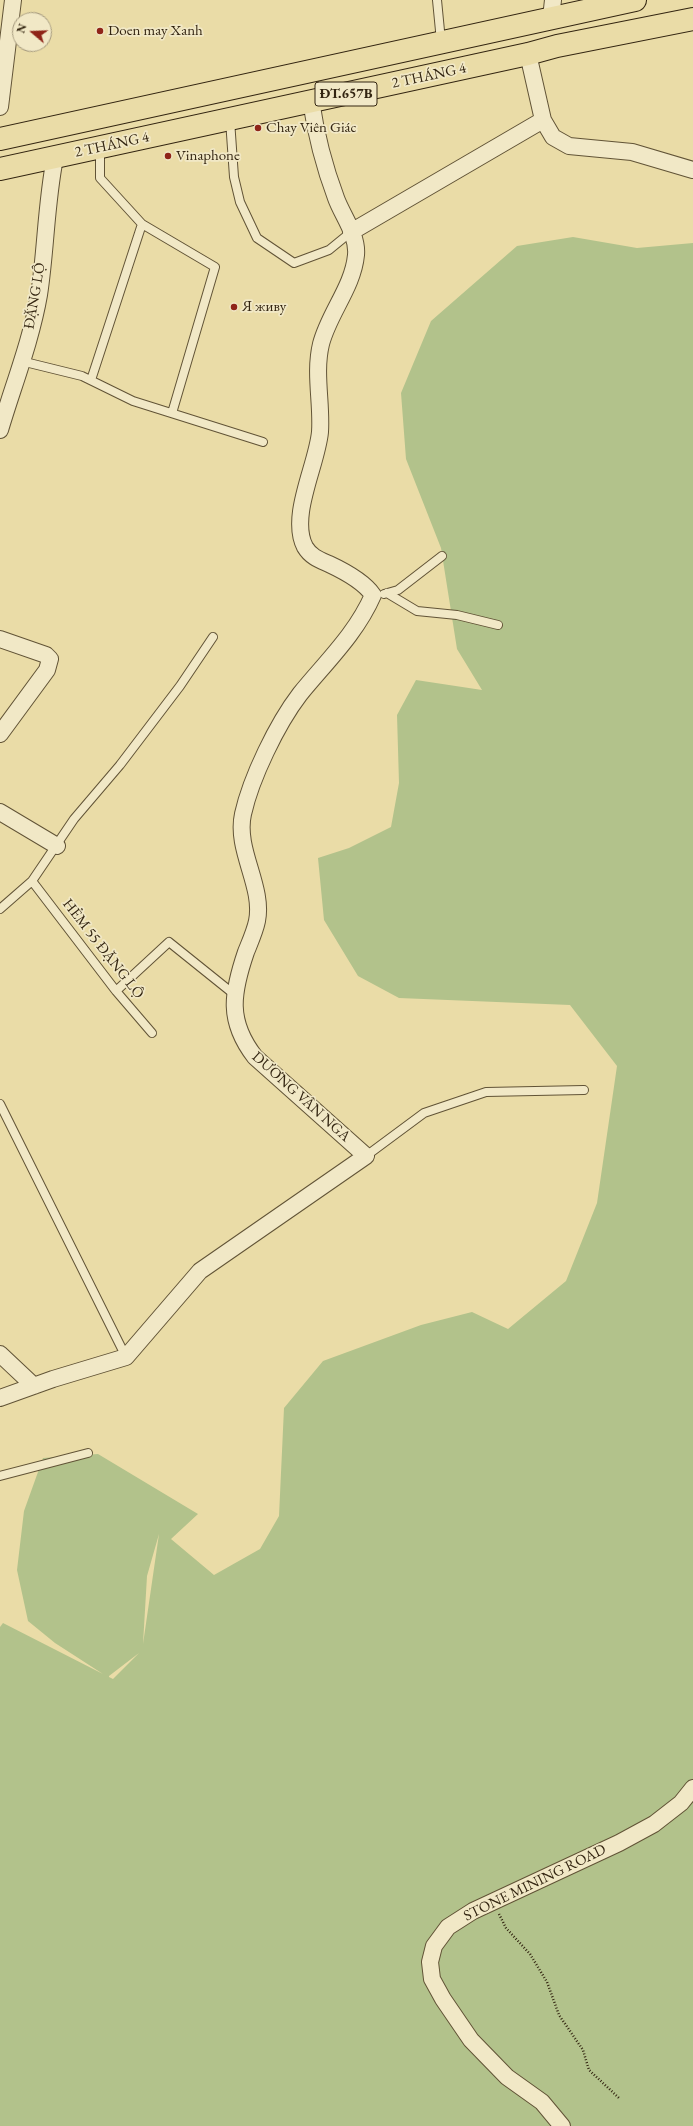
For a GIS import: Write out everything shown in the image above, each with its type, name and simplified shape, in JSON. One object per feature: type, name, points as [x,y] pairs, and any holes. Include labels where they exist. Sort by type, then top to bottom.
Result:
[{"type":"main road","name":"2 THÁNG 4","points":[[0,139],[441,42],[552,9],[635,0]]},
{"type":"main road","points":[[552,9],[557,46]]},
{"type":"main road","name":"2 THÁNG 4","points":[[0,169],[230,120],[528,54],[557,46],[693,20]]},
{"type":"street","points":[[0,107],[12,0]]},
{"type":"street","points":[[528,54],[543,120],[554,137],[569,146],[618,150],[660,159],[693,170]]},
{"type":"street","points":[[311,101],[316,135],[327,173],[336,200],[351,232],[356,253],[352,273],[327,327],[319,352],[320,434],[306,489],[301,529],[302,538],[306,549],[314,557],[380,594]]},
{"type":"street","points":[[351,232],[543,120]]},
{"type":"street","name":"ĐẶNG LỘ","points":[[0,430],[33,320],[39,294],[49,192],[55,158]]},
{"type":"street","name":"DƯƠNG VÂN NGA","points":[[366,1156],[255,1057],[245,1044],[235,1018],[235,995],[242,964],[257,920],[257,901],[241,833],[243,816],[251,789],[262,762],[290,708],[343,646],[380,594]]},
{"type":"street","points":[[0,639],[46,655],[50,659],[47,670],[0,734]]},
{"type":"street","points":[[0,812],[56,846]]},
{"type":"street","points":[[0,1398],[126,1357],[200,1272],[366,1156]]},
{"type":"street","points":[[0,1354],[34,1386]]},
{"type":"street","name":"STONE MINING ROAD","points":[[562,2126],[542,2102],[507,2077],[471,2040],[443,2000],[432,1979],[430,1962],[438,1938],[459,1920],[499,1899],[641,1832],[681,1803],[693,1788]]},
{"type":"lane","points":[[438,0],[441,42]]},
{"type":"lane","points":[[230,120],[234,177],[240,202],[258,238],[294,263],[329,250],[351,232]]},
{"type":"lane","points":[[100,148],[100,178],[142,224],[215,267],[172,413]]},
{"type":"lane","points":[[90,380],[142,224]]},
{"type":"lane","points":[[21,361],[82,376],[133,400],[263,442]]},
{"type":"lane","points":[[380,594],[398,590],[442,556]]},
{"type":"lane","points":[[380,594],[417,611],[457,615],[498,625]]},
{"type":"lane","points":[[0,910],[32,882],[74,819],[120,765],[176,691],[213,637]]},
{"type":"lane","name":"HẺM 55 ĐẶNG LỘ","points":[[32,882],[116,991],[152,1033]]},
{"type":"lane","points":[[116,991],[169,942],[235,995]]},
{"type":"lane","points":[[366,1156],[424,1113],[486,1092],[584,1090]]},
{"type":"lane","points":[[0,1104],[126,1357]]},
{"type":"lane","points":[[0,1476],[88,1453]]},
{"type":"path","points":[[499,1899],[497,1904],[499,1917],[506,1928],[530,1954],[547,1982],[559,2015],[584,2050],[589,2070],[619,2098]]},
{"type":"green space","points":[[573,237],[637,248],[693,243],[693,2126],[0,2126],[0,1627],[3,1623],[103,1674],[55,1643],[28,1621],[17,1570],[24,1511],[43,1458],[98,1454],[198,1514],[171,1539],[214,1575],[260,1549],[279,1516],[284,1408],[323,1361],[421,1325],[472,1312],[508,1329],[566,1281],[597,1203],[617,1066],[570,1005],[399,998],[358,976],[324,920],[318,858],[349,848],[391,827],[399,783],[397,715],[416,680],[482,690],[457,649],[441,548],[406,459],[401,393],[431,321],[517,246]],"holes":[[[159,1534],[143,1644],[147,1576]],[[139,1653],[113,1679],[109,1677],[109,1676]]]},
{"type":"place","name":"Doen may Xanh","points":[[100,31]]},
{"type":"place","name":"Chay Viên Giác","points":[[258,128]]},
{"type":"place","name":"Vinaphone","points":[[168,156]]},
{"type":"place","name":"Я живу","points":[[234,307]]}]
